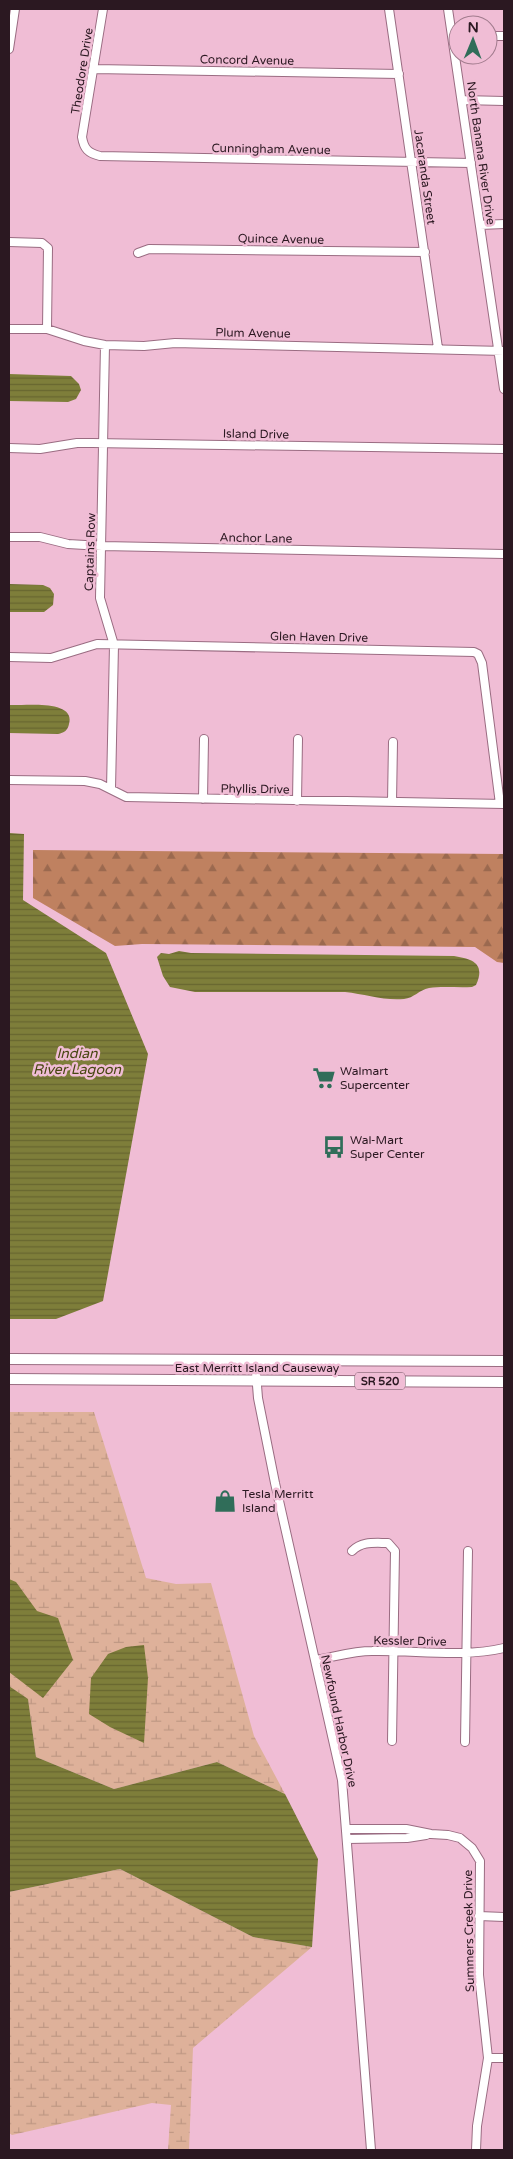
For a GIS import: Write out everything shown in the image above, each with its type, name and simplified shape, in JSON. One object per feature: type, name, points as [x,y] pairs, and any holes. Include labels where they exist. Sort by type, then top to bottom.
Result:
[{"type":"main road","name":"East Merritt Island Causeway","points":[[9,1359],[504,1362]]},
{"type":"main road","name":"East Merritt Island Causeway","points":[[9,1378],[504,1382]]},
{"type":"street","points":[[9,49],[15,9]]},
{"type":"street","name":"Theodore Drive","points":[[82,137],[103,9]]},
{"type":"street","name":"Jacaranda Street","points":[[389,9],[438,348]]},
{"type":"street","name":"North Banana River Drive","points":[[458,65],[480,225],[502,351],[504,390]]},
{"type":"street","name":"Concord Avenue","points":[[94,69],[399,74]]},
{"type":"street","points":[[462,100],[504,101]]},
{"type":"street","name":"Cunningham Avenue","points":[[82,137],[83,145],[90,153],[100,156],[471,163]]},
{"type":"street","points":[[480,225],[504,224]]},
{"type":"street","points":[[9,242],[45,244],[48,248],[47,330]]},
{"type":"street","name":"Quince Avenue","points":[[138,253],[149,249],[425,252]]},
{"type":"street","name":"Plum Avenue","points":[[9,329],[47,330],[105,345],[144,346],[175,343],[502,351]]},
{"type":"street","name":"Captains Row","points":[[105,345],[100,598],[114,645],[111,789]]},
{"type":"street","name":"Island Drive","points":[[9,448],[40,449],[77,442],[504,449]]},
{"type":"street","name":"Anchor Lane","points":[[9,537],[40,537],[68,544],[102,546],[504,554]]},
{"type":"street","name":"Glen Haven Drive","points":[[9,657],[51,658],[97,644],[474,652],[478,654],[482,663],[502,804]]},
{"type":"street","points":[[203,799],[204,739]]},
{"type":"street","points":[[298,739],[298,801]]},
{"type":"street","points":[[392,802],[393,742]]},
{"type":"street","name":"Phyllis Drive","points":[[9,780],[85,781],[111,789],[126,797],[502,804]]},
{"type":"street","name":"Newfound Harbor Drive","points":[[255,1360],[256,1380],[280,1508],[342,1780],[371,2150]]},
{"type":"street","points":[[352,1551],[356,1546],[366,1543],[388,1543],[395,1550],[392,1741]]},
{"type":"street","points":[[465,1742],[468,1551]]},
{"type":"street","name":"Kessler Drive","points":[[315,1660],[358,1652],[466,1653],[504,1648]]},
{"type":"street","name":"Summers Creek Drive","points":[[347,1829],[406,1829],[448,1835],[460,1838],[472,1848],[480,1861],[478,1975],[488,2058],[477,2126],[476,2150]]},
{"type":"street","name":"Summers Creek Drive","points":[[348,1838],[407,1838],[431,1834]]},
{"type":"street","points":[[479,1916],[504,1917]]},
{"type":"street","points":[[488,2058],[504,2058]]},
{"type":"green space","points":[[33,850],[504,854],[504,963],[497,962],[475,947],[142,944],[115,946],[33,898]]},
{"type":"green space","points":[[9,1412],[94,1412],[146,1578],[176,1584],[211,1583],[254,1736],[285,1794],[217,1762],[114,1789],[36,1757],[28,1700],[9,1686]]},
{"type":"green space","points":[[120,1869],[253,1937],[312,1947],[193,2048],[189,2150],[168,2150],[171,2105],[152,2103],[12,2135],[9,2133],[9,1892]]},
{"type":"water","points":[[9,374],[71,376],[79,384],[81,390],[76,399],[68,402],[9,401]]},
{"type":"water","points":[[9,584],[43,585],[50,588],[54,594],[53,605],[44,612],[9,612]]},
{"type":"water","points":[[9,705],[57,707],[65,711],[69,716],[69,724],[65,731],[58,734],[9,733]]},
{"type":"water","name":"Indian River Lagoon","points":[[9,833],[24,834],[23,900],[106,953],[148,1054],[103,1301],[56,1319],[9,1319]]},
{"type":"water","points":[[179,951],[191,953],[454,956],[476,963],[479,978],[476,985],[472,987],[429,988],[404,999],[382,998],[345,992],[195,992],[170,987],[163,976],[157,957],[161,953],[169,954]]},
{"type":"water","points":[[9,1579],[16,1582],[37,1611],[58,1618],[73,1660],[43,1698],[9,1672]]},
{"type":"water","points":[[144,1645],[148,1678],[144,1743],[110,1727],[89,1714],[91,1678],[108,1654],[126,1647]]},
{"type":"water","points":[[9,1686],[28,1699],[36,1757],[114,1789],[217,1762],[285,1794],[318,1859],[312,1947],[253,1937],[120,1869],[9,1892]]},
{"type":"place","name":"Walmart Supercenter","points":[[324,1078]]},
{"type":"place","name":"Wal-Mart Super Center","points":[[334,1147]]},
{"type":"place","name":"Tesla Merritt Island","points":[[225,1501]]}]
